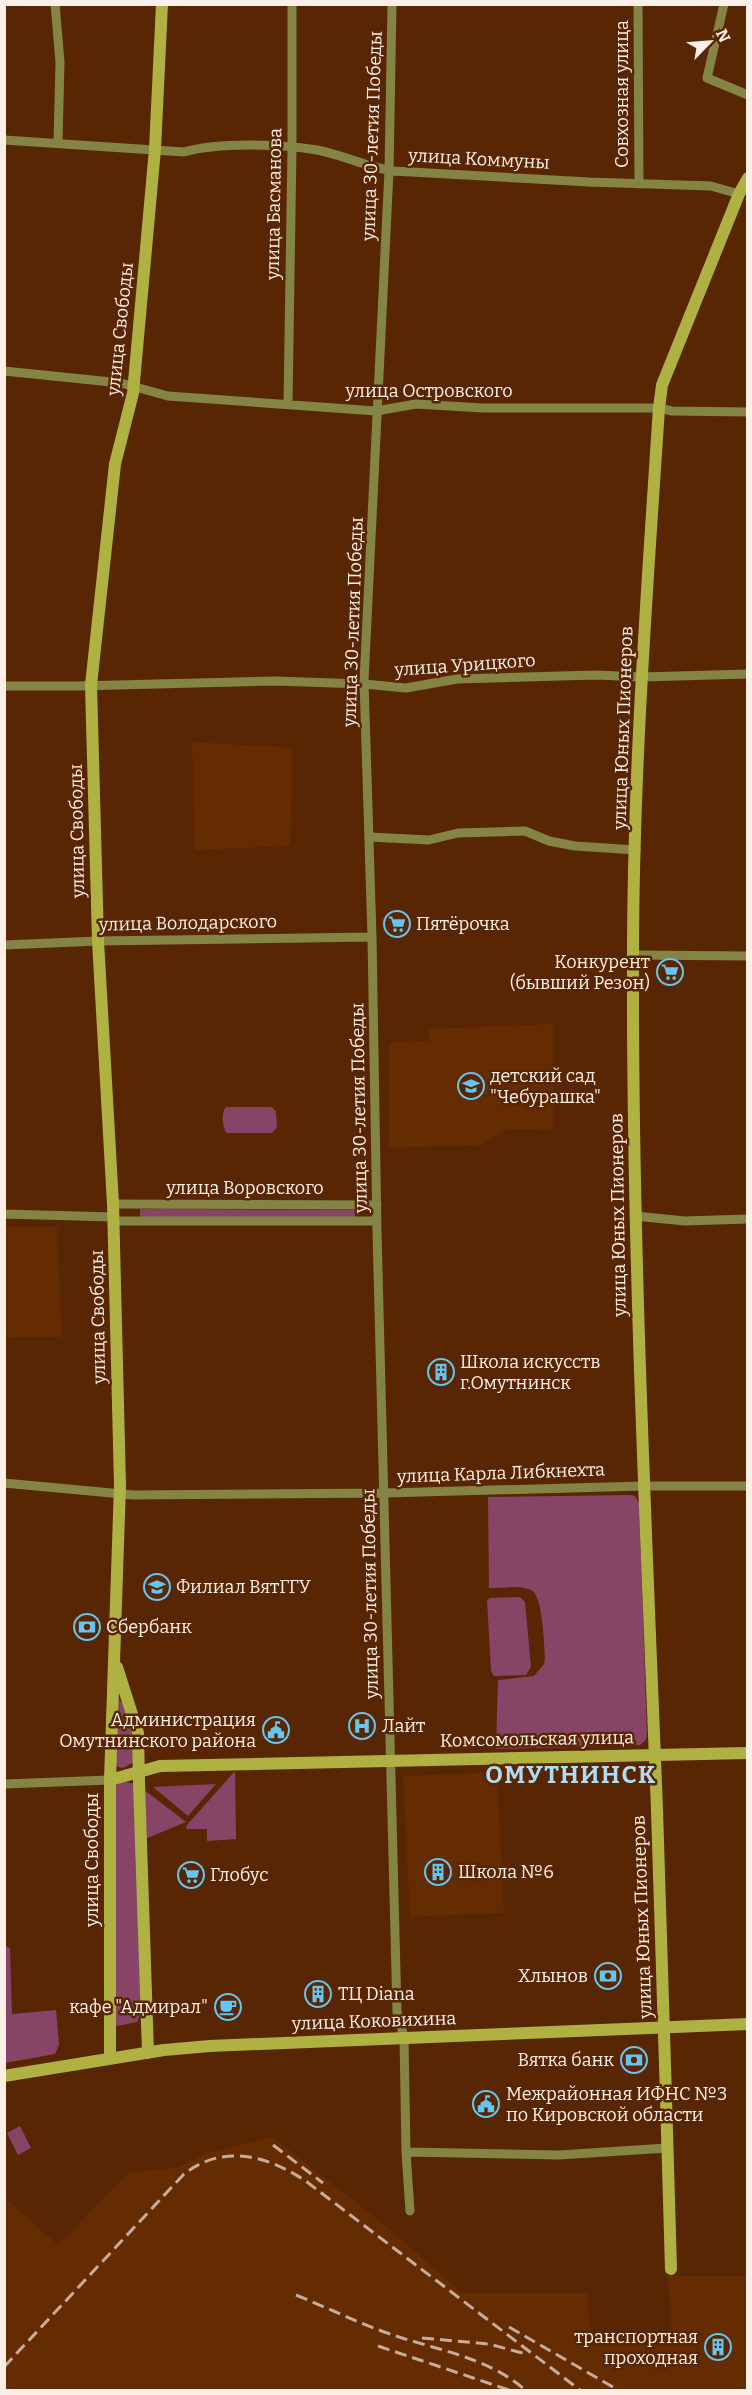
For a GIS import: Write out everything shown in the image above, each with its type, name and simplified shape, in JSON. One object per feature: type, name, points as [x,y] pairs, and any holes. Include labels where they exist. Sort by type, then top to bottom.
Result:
[{"type":"street","points":[[55,4],[60,62],[58,142]]},
{"type":"street","name":"улица Свободы","points":[[110,2059],[110,1780],[120,1494],[113,1214],[98,941],[91,685],[115,464],[134,386],[155,149],[162,4]]},
{"type":"street","name":"улица Басманова","points":[[288,404],[292,4]]},
{"type":"street","name":"улица 30-летия Победы","points":[[392,4],[389,171],[364,684],[397,2012],[404,2037],[406,2152],[410,2211]]},
{"type":"street","name":"Совхозная улица","points":[[638,4],[639,184]]},
{"type":"street","points":[[724,4],[707,78],[747,95]]},
{"type":"street","name":"улица Коммуны","points":[[4,140],[184,152],[208,146],[292,148],[317,150],[389,171],[744,188]]},
{"type":"street","name":"улица Юных Пионеров","points":[[671,2269],[635,1216],[633,955],[642,678],[662,385],[744,188]]},
{"type":"street","name":"улица Островского","points":[[4,371],[134,386],[168,396],[376,411],[416,404],[483,408],[659,408],[672,411],[747,412]]},
{"type":"street","name":"улица Урицкого","points":[[4,686],[275,681],[416,688],[458,679],[596,675],[642,678],[747,674]]},
{"type":"street","points":[[369,837],[429,840],[458,833],[525,831],[549,841],[575,846],[636,850]]},
{"type":"street","name":"улица Володарского","points":[[4,945],[98,941],[372,937]]},
{"type":"street","points":[[633,955],[747,956]]},
{"type":"street","name":"улица Воровского","points":[[4,1214],[113,1214],[376,1205]]},
{"type":"street","points":[[113,1214],[377,1221]]},
{"type":"street","points":[[635,1216],[685,1221],[747,1219]]},
{"type":"street","name":"улица Карла Либкнехта","points":[[4,1483],[120,1494],[385,1493],[643,1486],[747,1486]]},
{"type":"street","name":"улица Свободы","points":[[115,1661],[138,1733],[148,2053]]},
{"type":"street","name":"Комсомольская улица","points":[[4,1784],[110,1780],[160,1766],[747,1753]]},
{"type":"street","name":"улица Коковихина","points":[[4,2076],[148,2053],[210,2046],[747,2024]]},
{"type":"street","points":[[406,2152],[559,2155],[667,2148]]},
{"type":"shaded area","points":[[192,742],[293,748],[290,846],[195,850]]},
{"type":"shaded area","name":"детский сад \"Чебурашка\"","points":[[553,1024],[553,1130],[508,1129],[478,1145],[389,1148],[389,1042],[429,1041],[429,1029]]},
{"type":"shaded area","points":[[226,1107],[271,1107],[276,1111],[277,1127],[272,1133],[227,1133],[223,1120]]},
{"type":"shaded area","points":[[140,1209],[355,1210],[355,1218],[140,1218]]},
{"type":"shaded area","points":[[5,1227],[57,1227],[62,1337],[5,1337]]},
{"type":"shaded area","points":[[635,1496],[639,1504],[647,1736],[645,1741],[640,1745],[496,1749],[498,1680],[534,1676],[544,1664],[545,1658],[542,1621],[535,1594],[531,1590],[521,1588],[489,1588],[488,1497]]},
{"type":"shaded area","points":[[520,1597],[525,1602],[531,1667],[526,1675],[494,1676],[491,1671],[487,1600]]},
{"type":"shaded area","points":[[119,1700],[122,1702],[133,1737],[134,1762],[123,1768],[115,1766]]},
{"type":"shaded area","points":[[235,1771],[236,1839],[207,1841],[207,1829],[186,1829],[187,1825]]},
{"type":"shaded area","points":[[497,1772],[504,1913],[410,1917],[403,1776]]},
{"type":"shaded area","points":[[126,1782],[135,1784],[141,2012],[137,2022],[117,2026],[115,2024],[113,1784]]},
{"type":"shaded area","points":[[216,1784],[188,1816],[153,1787]]},
{"type":"shaded area","points":[[143,1789],[186,1822],[145,1839]]},
{"type":"shaded area","points":[[5,1946],[10,1948],[12,2014],[56,2010],[59,2045],[55,2054],[5,2063]]},
{"type":"shaded area","points":[[20,2126],[31,2148],[18,2155],[7,2133]]},
{"type":"shaded area","points":[[274,2138],[387,2227],[462,2293],[588,2293],[590,2344],[672,2338],[668,2276],[747,2276],[747,2390],[5,2390],[5,2198],[58,2245],[129,2173],[179,2167],[206,2153]]},
{"type":"railway","points":[[273,2145],[323,2183]]},
{"type":"railway","points":[[4,2367],[184,2174],[199,2164],[230,2156],[262,2160],[277,2165],[307,2182],[580,2390]]},
{"type":"railway","points":[[296,2295],[378,2330],[478,2362],[495,2370],[525,2390]]},
{"type":"railway","points":[[509,2327],[618,2390]]},
{"type":"railway","points":[[422,2338],[489,2344],[526,2354]]},
{"type":"railway","points":[[378,2346],[509,2390]]},
{"type":"place","name":"Пятёрочка","points":[[397,924]]},
{"type":"place","name":"Конкурент (бывший Резон)","points":[[670,972]]},
{"type":"place","name":"детский сад \"Чебурашка\"","points":[[471,1086]]},
{"type":"place","name":"Школа искусств г.Омутнинск","points":[[441,1372]]},
{"type":"place","name":"Филиал ВятГГУ","points":[[157,1587]]},
{"type":"place","name":"Сбербанк","points":[[87,1627]]},
{"type":"place","name":"Лайт","points":[[362,1726]]},
{"type":"place","name":"Администрация Омутнинского района","points":[[276,1730]]},
{"type":"place","name":"Школа №6","points":[[438,1872]]},
{"type":"place","name":"Глобус","points":[[191,1875]]},
{"type":"place","name":"Хлынов","points":[[608,1976]]},
{"type":"place","name":"ТЦ Diana","points":[[318,1994]]},
{"type":"place","name":"кафе \"Адмирал\"","points":[[228,2007]]},
{"type":"place","name":"Вятка банк","points":[[634,2060]]},
{"type":"place","name":"Межрайонная ИФНС №3 по Кировской области","points":[[486,2104]]},
{"type":"place","name":"транспортная проходная","points":[[718,2347]]},
{"type":"district","name":"ОМУТНИНСК","points":[[571,1775]]}]
